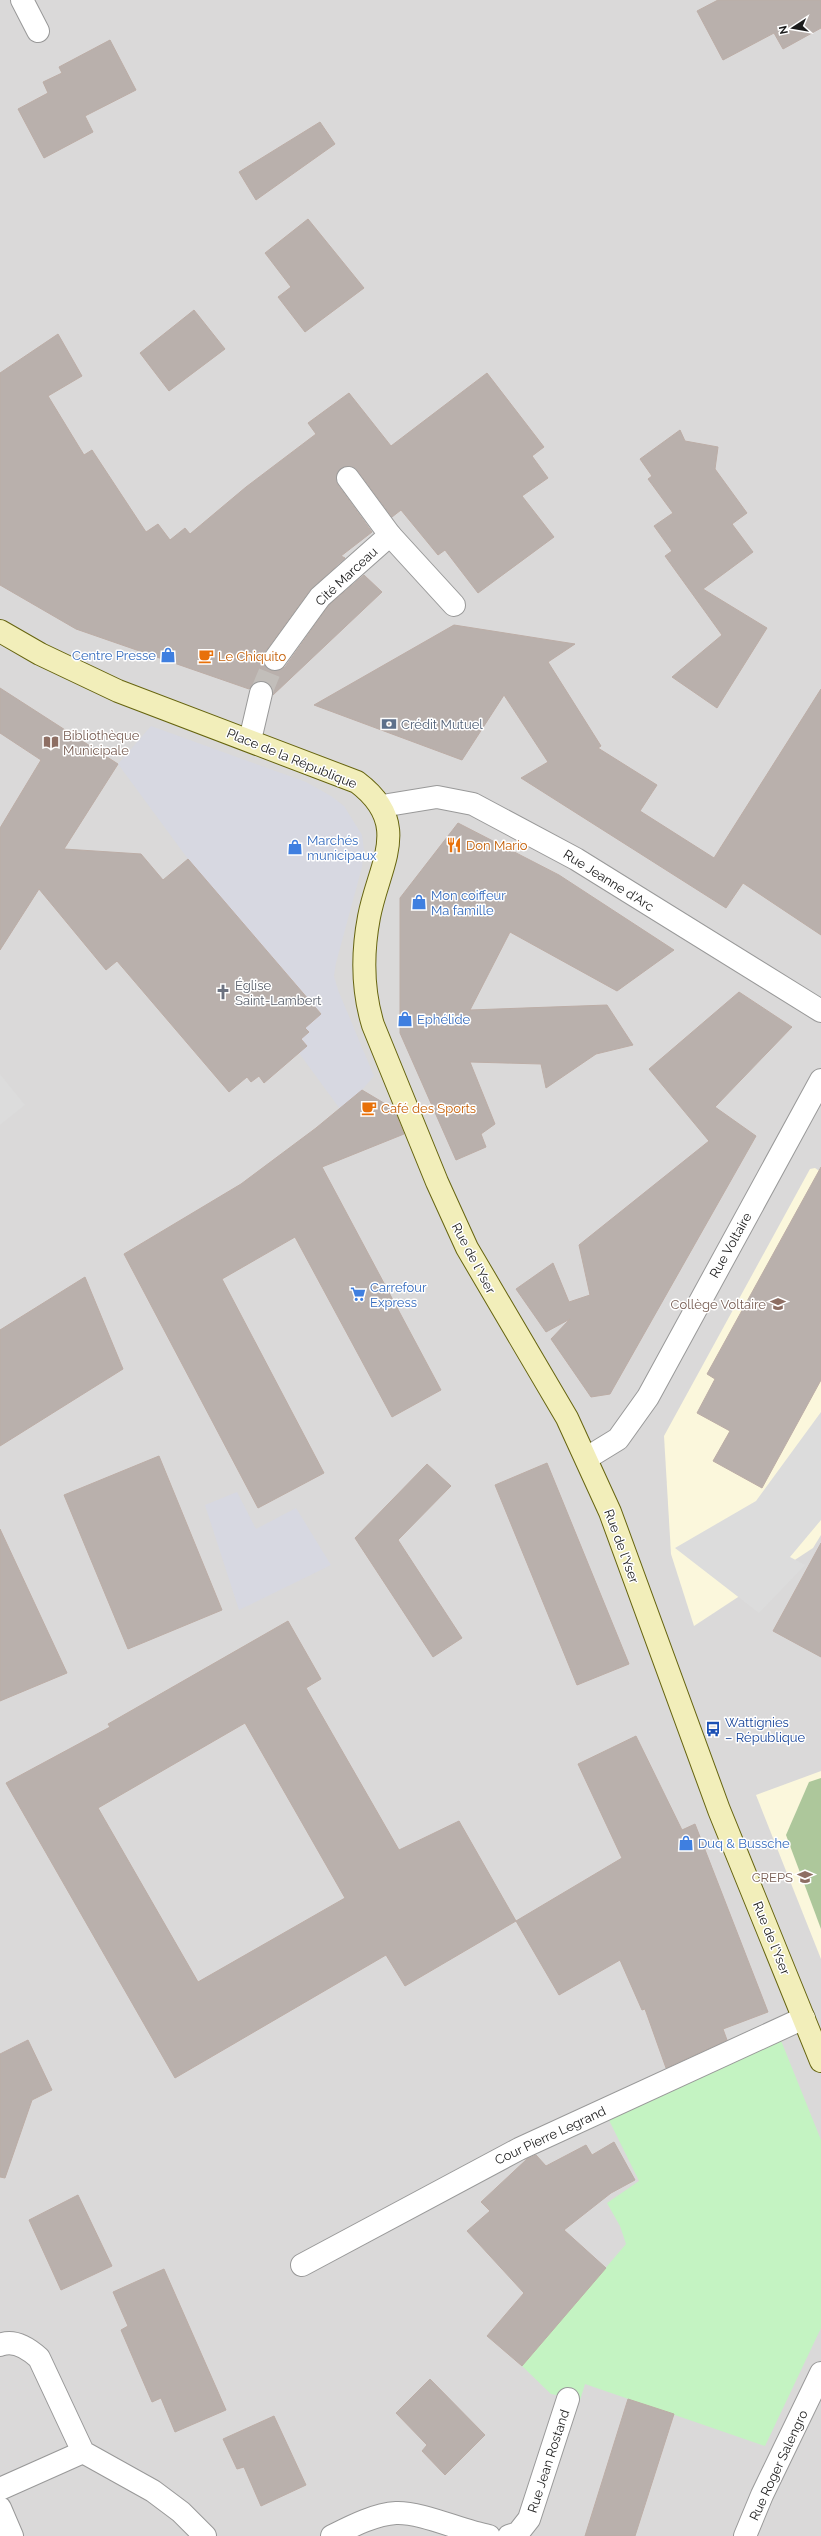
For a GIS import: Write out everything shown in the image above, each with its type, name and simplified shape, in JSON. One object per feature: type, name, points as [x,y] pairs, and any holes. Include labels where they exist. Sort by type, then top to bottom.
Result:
[{"type":"street","points":[[22,0],[38,31]]},
{"type":"street","points":[[348,478],[390,535],[454,605]]},
{"type":"street","name":"Cité Marceau","points":[[275,658],[320,597],[390,535]]},
{"type":"street","name":"Place de la République","points":[[0,631],[40,654],[118,691],[250,740],[356,782],[371,793],[382,806]]},
{"type":"street","points":[[250,740],[261,693]]},
{"type":"street","name":"Rue Jeanne d'Arc","points":[[382,806],[437,797],[473,804],[576,859],[821,1011]]},
{"type":"street","name":"Rue de l'Yser","points":[[382,806],[386,821],[386,858],[369,915],[363,975],[366,1002],[382,1050],[437,1182],[467,1248],[567,1418],[587,1458],[610,1512],[716,1803],[821,2061]]},
{"type":"street","name":"Rue Voltaire","points":[[587,1458],[618,1439],[648,1396],[821,1080]]},
{"type":"street","name":"Cour Pierre Legrand","points":[[302,2265],[518,2149],[804,2018]]},
{"type":"street","points":[[0,2345],[17,2345],[29,2350],[39,2358],[83,2452],[153,2491],[181,2512],[205,2536]]},
{"type":"street","name":"Rue Roger Salengro","points":[[745,2536],[762,2496],[821,2373]]},
{"type":"street","name":"Rue Jean Rostand","points":[[509,2536],[518,2533],[529,2519],[568,2399]]},
{"type":"street","points":[[0,2489],[83,2452]]},
{"type":"street","points":[[0,2508],[12,2536]]},
{"type":"street","points":[[332,2536],[346,2529],[395,2513],[409,2514],[481,2535]]},
{"type":"shaded area","points":[[0,0],[821,0],[821,2536],[0,2536]]},
{"type":"shaded area","points":[[151,726],[306,782],[331,796],[344,806],[362,835],[364,850],[362,867],[336,963],[334,976],[338,990],[374,1076],[362,1090],[340,1109],[299,1053],[307,1046],[301,1039],[309,1032],[304,1027],[321,1013],[188,859],[118,764]]},
{"type":"shaded area","points":[[0,1074],[25,1105],[0,1125]]},
{"type":"shaded area","name":"Collège Voltaire","points":[[815,1168],[821,1172],[821,1535],[813,1548],[694,1626],[671,1554],[664,1436],[810,1169]]},
{"type":"shaded area","points":[[821,1412],[821,1520],[790,1557],[805,1565],[759,1613],[675,1548],[756,1501]]},
{"type":"shaded area","points":[[237,1492],[256,1529],[296,1508],[331,1565],[239,1610],[205,1505]]},
{"type":"shaded area","name":"CREPS","points":[[821,1771],[821,1959],[756,1795]]},
{"type":"green space","points":[[821,1778],[821,1929],[786,1835],[809,1782]]},
{"type":"green space","points":[[780,2038],[821,2140],[821,2328],[765,2446],[585,2384],[580,2400],[551,2394],[522,2366],[626,2244],[620,2226],[607,2203],[639,2181],[608,2118]]},
{"type":"building","points":[[718,0],[821,0],[821,28],[783,49],[774,33],[723,60],[697,11]]},
{"type":"building","points":[[110,40],[136,90],[85,116],[93,132],[44,158],[18,109],[48,93],[43,82],[62,73],[59,67]]},
{"type":"building","points":[[320,122],[335,144],[256,200],[239,172]]},
{"type":"building","points":[[308,219],[364,288],[305,332],[278,297],[291,287],[265,253]]},
{"type":"building","points":[[194,310],[225,349],[169,391],[140,353]]},
{"type":"building","points":[[58,334],[82,376],[48,396],[84,455],[92,450],[146,532],[158,524],[170,540],[185,528],[190,534],[246,487],[316,434],[308,423],[349,393],[391,446],[487,373],[544,447],[532,456],[548,478],[522,496],[554,537],[478,593],[445,550],[438,555],[401,510],[392,517],[358,471],[346,466],[337,473],[338,485],[372,532],[341,556],[345,558],[310,590],[265,652],[264,664],[273,671],[285,667],[329,605],[364,575],[382,592],[273,695],[270,684],[264,681],[257,681],[249,689],[76,629],[0,585],[0,373]]},
{"type":"building","points":[[680,430],[685,441],[718,447],[715,469],[747,513],[732,524],[753,552],[703,589],[767,628],[717,708],[672,677],[722,635],[665,556],[672,551],[654,526],[673,513],[648,479],[652,476],[640,459]]},
{"type":"building","points":[[454,625],[575,644],[548,662],[601,746],[598,748],[657,785],[640,811],[714,858],[821,689],[821,935],[743,883],[726,908],[521,778],[548,762],[504,695],[462,760],[314,705]]},
{"type":"building","name":"Église Saint-Lambert","points":[[0,688],[118,764],[64,849],[141,854],[163,880],[188,859],[321,1014],[305,1028],[309,1032],[301,1039],[307,1046],[264,1083],[259,1076],[251,1082],[247,1077],[229,1092],[117,961],[106,970],[39,889],[0,950],[0,828],[41,760],[0,733]]},
{"type":"building","points":[[458,823],[559,875],[674,950],[617,991],[510,932],[470,1010],[607,1005],[633,1045],[596,1054],[546,1088],[541,1064],[470,1062],[495,1124],[481,1134],[486,1147],[456,1160],[400,1033],[400,898]]},
{"type":"building","points":[[739,992],[792,1027],[715,1107],[756,1136],[610,1394],[591,1397],[551,1339],[570,1319],[546,1332],[516,1289],[553,1263],[569,1302],[590,1295],[579,1245],[709,1141],[649,1069]]},
{"type":"building","points":[[362,1090],[394,1109],[404,1134],[322,1167],[441,1390],[392,1417],[295,1237],[222,1279],[324,1473],[258,1508],[124,1254],[241,1184],[316,1128]]},
{"type":"building","points":[[821,1167],[821,1380],[762,1488],[713,1461],[730,1431],[697,1413],[715,1379],[707,1374]]},
{"type":"building","points":[[85,1277],[123,1369],[0,1446],[0,1330]]},
{"type":"building","points":[[159,1456],[222,1610],[128,1649],[64,1495]]},
{"type":"building","points":[[547,1463],[629,1664],[577,1685],[495,1485]]},
{"type":"building","points":[[427,1464],[451,1486],[398,1540],[462,1638],[433,1657],[355,1538]]},
{"type":"building","points":[[0,1529],[67,1673],[0,1701]]},
{"type":"building","points":[[821,1543],[821,1657],[773,1631]]},
{"type":"building","points":[[288,1621],[321,1679],[306,1688],[399,1850],[459,1821],[516,1921],[405,1986],[386,1955],[175,2078],[6,1783],[110,1727],[108,1724]],"holes":[[[245,1723],[345,1898],[198,1982],[98,1808]]]},
{"type":"building","points":[[636,1736],[682,1830],[695,1824],[768,2012],[723,2029],[727,2040],[666,2068],[645,2009],[642,2010],[620,1960],[559,1995],[516,1921],[622,1858],[578,1764]]},
{"type":"building","points":[[28,2040],[52,2090],[32,2100],[5,2178],[0,2177],[0,2054]]},
{"type":"building","points":[[614,2142],[635,2180],[611,2193],[564,2230],[606,2268],[522,2366],[487,2336],[524,2293],[467,2231],[490,2211],[481,2202],[527,2159],[536,2155],[546,2166],[586,2145],[592,2155]]},
{"type":"building","points":[[78,2195],[112,2266],[61,2290],[29,2220]]},
{"type":"building","points":[[164,2269],[226,2410],[175,2432],[161,2398],[152,2402],[121,2330],[128,2326],[113,2292]]},
{"type":"building","points":[[430,2379],[485,2435],[445,2475],[422,2451],[427,2445],[396,2413]]},
{"type":"building","points":[[628,2399],[674,2414],[635,2536],[585,2536]]},
{"type":"building","points":[[274,2416],[306,2485],[261,2506],[244,2467],[237,2469],[223,2439]]},
{"type":"tunnel","points":[[261,693],[275,659]]},
{"type":"place","name":"Centre Presse","points":[[168,655]]},
{"type":"place","name":"Le Chiquito","points":[[206,656]]},
{"type":"place","name":"Crédit Mutuel","points":[[389,724]]},
{"type":"place","name":"Bibliothèque Municipale","points":[[51,742]]},
{"type":"place","name":"Don Mario","points":[[454,845]]},
{"type":"place","name":"Marchés municipaux","points":[[295,847]]},
{"type":"place","name":"Mon coiffeur Ma famille","points":[[419,902]]},
{"type":"place","name":"Église Saint-Lambert","points":[[223,992]]},
{"type":"place","name":"Ephélide","points":[[405,1019]]},
{"type":"place","name":"Café des Sports","points":[[369,1108]]},
{"type":"place","name":"Carrefour Express","points":[[358,1294]]},
{"type":"place","name":"Collège Voltaire","points":[[778,1304]]},
{"type":"place","name":"Wattignies – République","points":[[713,1729]]},
{"type":"place","name":"Duq & Bussche","points":[[686,1843]]},
{"type":"place","name":"CREPS","points":[[805,1877]]}]
